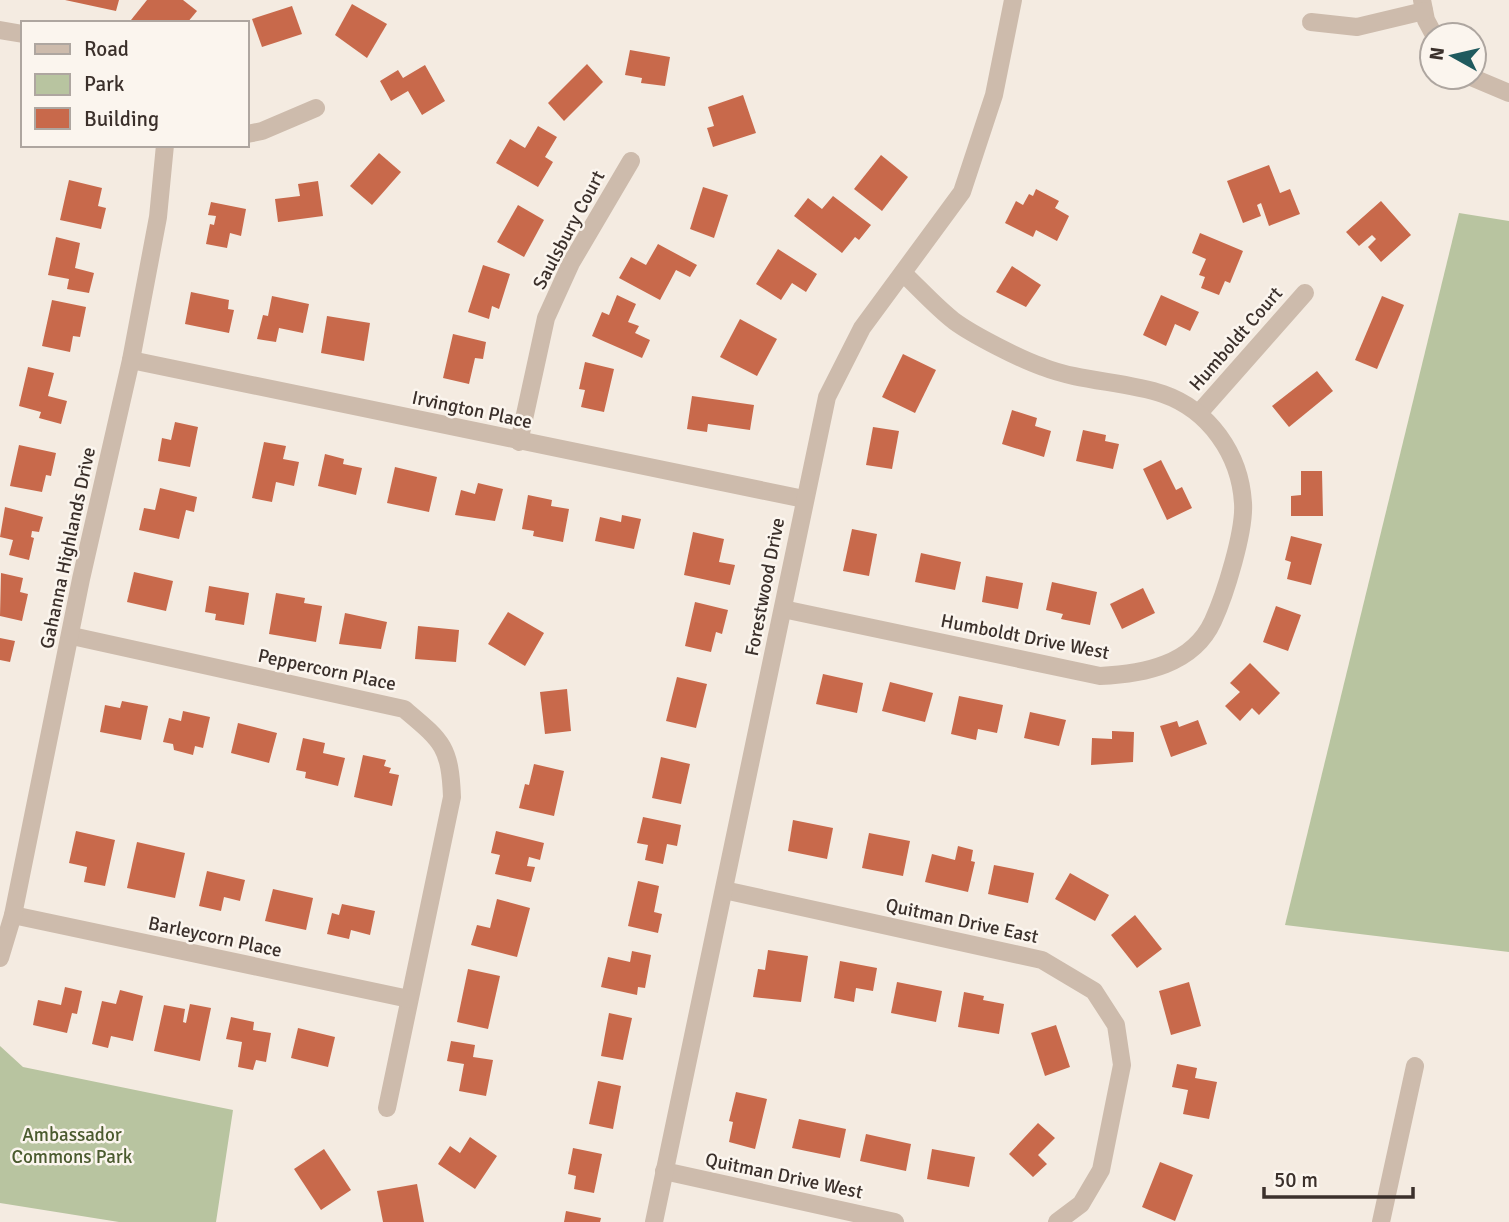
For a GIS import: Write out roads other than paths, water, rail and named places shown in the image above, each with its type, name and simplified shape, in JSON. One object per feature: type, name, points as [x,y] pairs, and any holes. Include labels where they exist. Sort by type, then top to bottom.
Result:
[{"type":"street","name":"Forestwood Drive","points":[[654,1222],[827,397],[862,328],[962,192],[994,94],[1013,0]]},
{"type":"street","points":[[1311,22],[1357,27],[1423,5]]},
{"type":"street","points":[[0,30],[21,34]]},
{"type":"street","points":[[1488,84],[1509,93]]},
{"type":"street","points":[[248,134],[262,131],[316,108]]},
{"type":"street","name":"Gahanna Highlands Drive","points":[[0,958],[13,915],[33,806],[72,636],[81,579],[131,360],[170,147]]},
{"type":"street","name":"Saulsbury Court","points":[[519,442],[547,318],[572,263],[631,161]]},
{"type":"street","name":"Humboldt Drive West","points":[[783,609],[1100,676],[1138,674],[1174,661],[1208,633],[1226,593],[1244,504],[1236,464],[1215,428],[1199,414],[1163,394],[1044,368],[954,321],[903,274]]},
{"type":"street","name":"Humboldt Court","points":[[1199,414],[1305,293]]},
{"type":"street","name":"Irvington Place","points":[[131,360],[804,499]]},
{"type":"street","name":"Peppercorn Place","points":[[72,636],[404,709],[438,737],[450,761],[452,797],[387,1108]]},
{"type":"street","name":"Quitman Drive East","points":[[724,890],[1042,960],[1094,991],[1116,1025],[1122,1065],[1101,1170],[1080,1204],[1057,1222]]},
{"type":"street","name":"Barleycorn Place","points":[[13,915],[410,999]]},
{"type":"street","points":[[1381,1222],[1415,1066]]},
{"type":"street","name":"Quitman Drive West","points":[[664,1171],[895,1222]]},
{"type":"park label","name":"Ambassador Commons Park","points":[[72,1146]]}]
